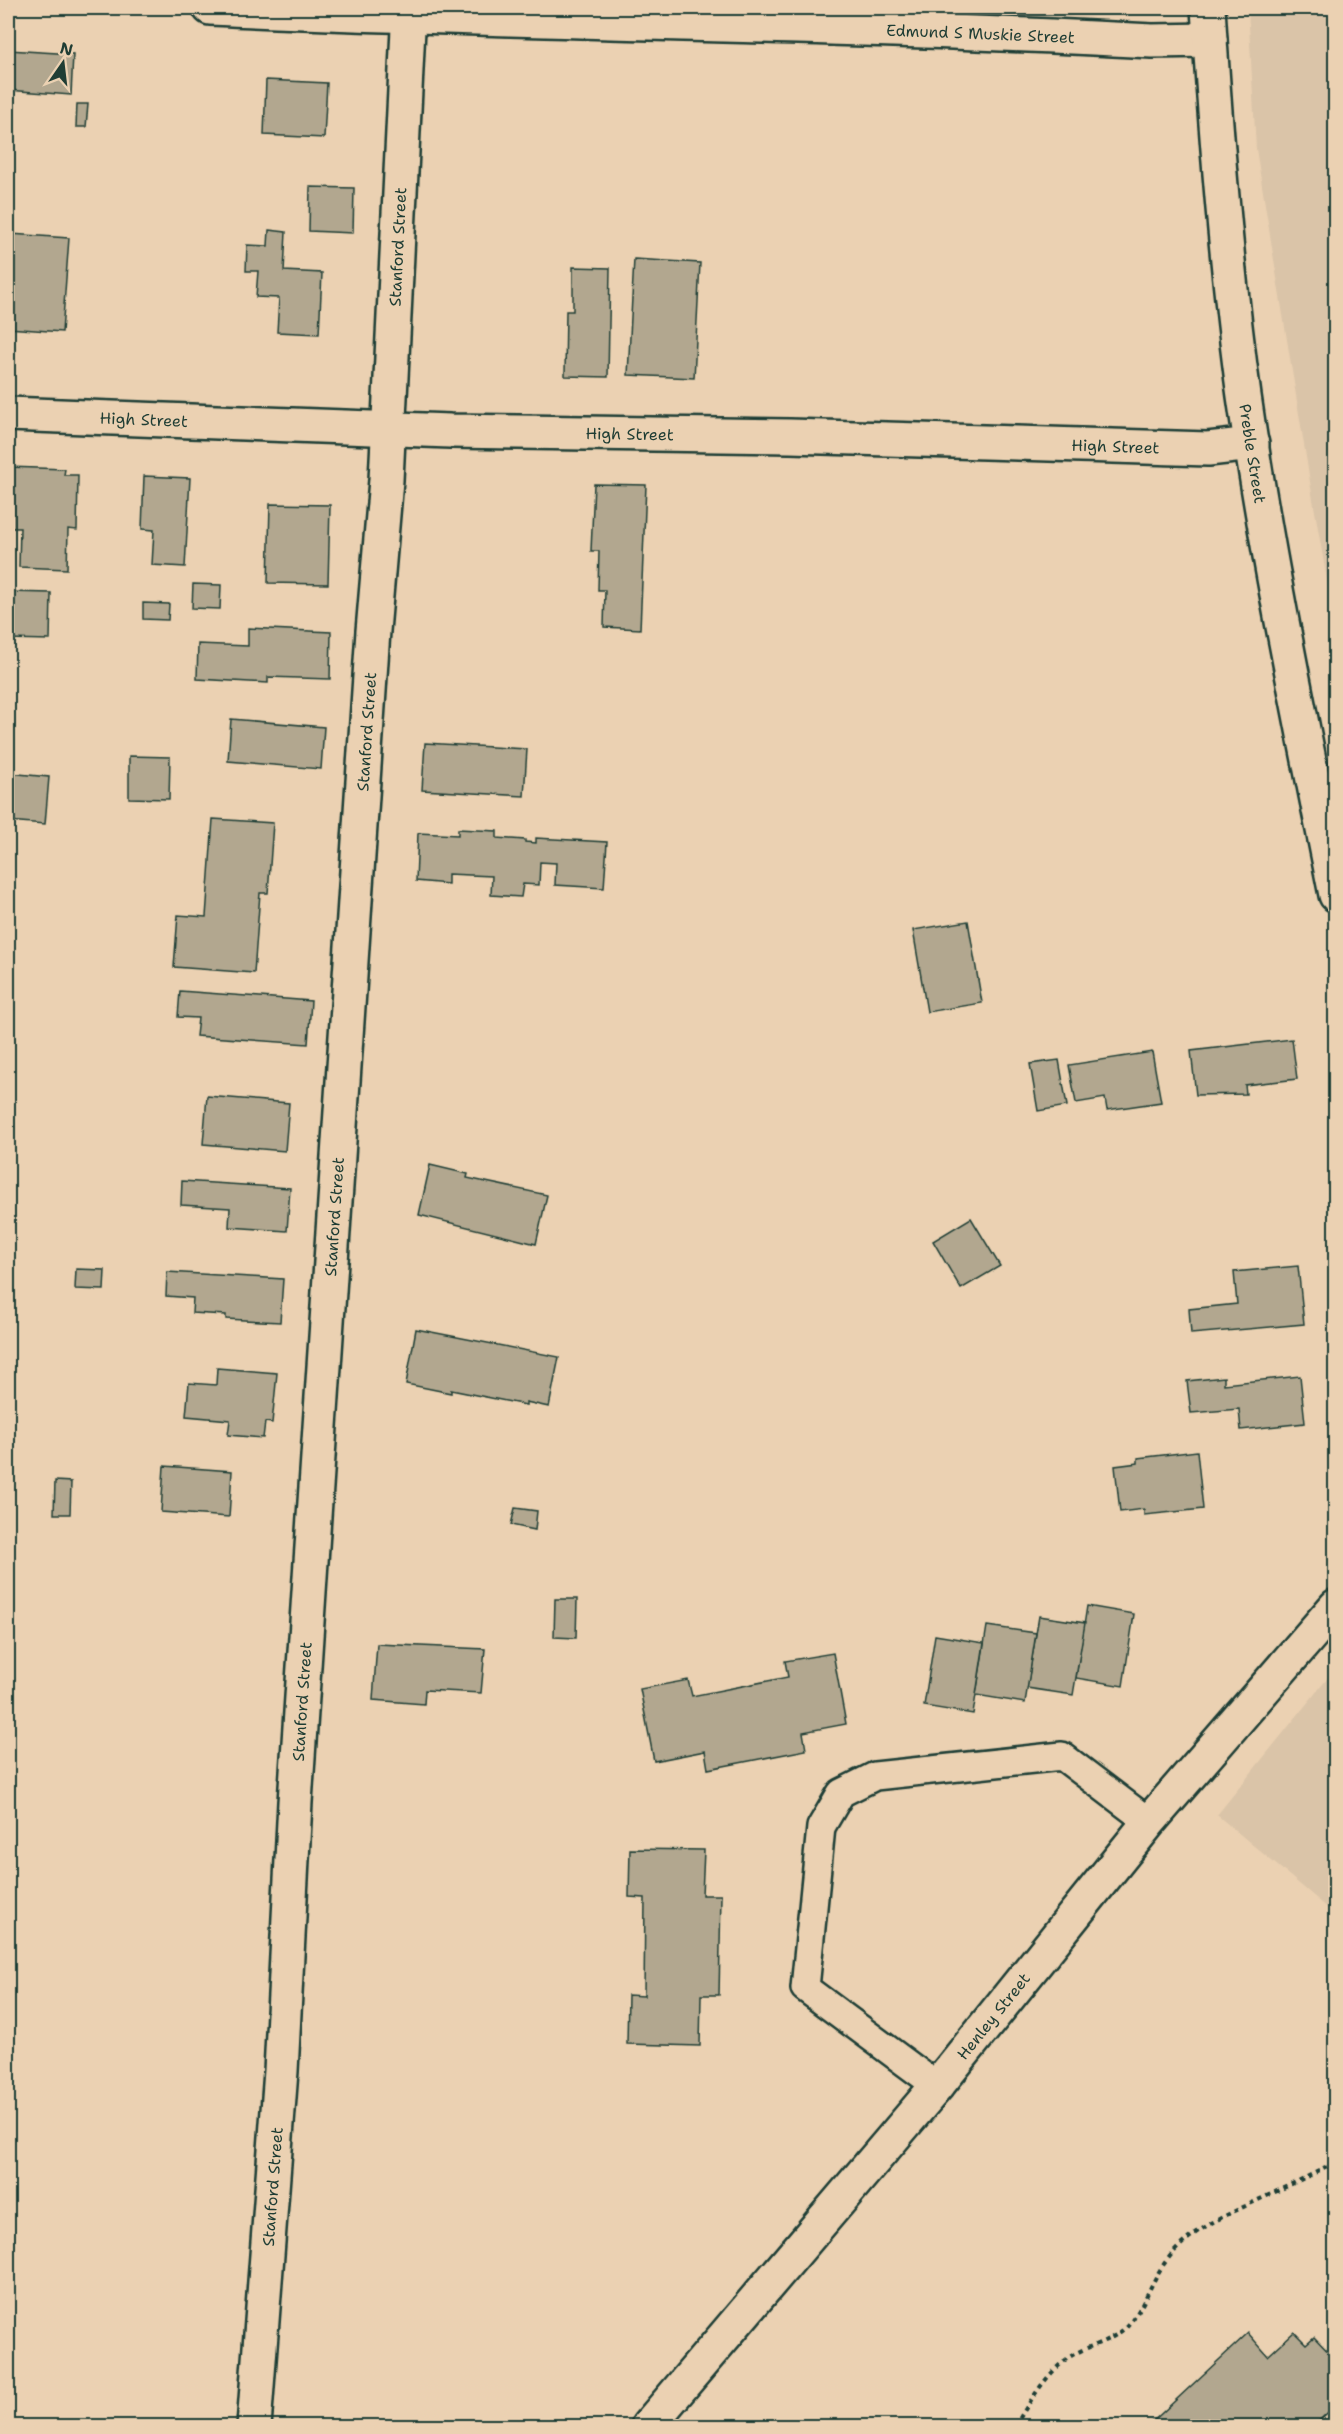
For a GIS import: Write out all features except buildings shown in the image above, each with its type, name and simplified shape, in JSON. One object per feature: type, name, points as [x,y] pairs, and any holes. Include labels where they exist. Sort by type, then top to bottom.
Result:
[{"type":"street","name":"Edmund S Muskie Street","points":[[210,8],[409,12],[1152,41],[1210,40]]},
{"type":"street","name":"Preble Street","points":[[1208,8],[1215,126],[1236,334],[1252,444],[1335,895]]},
{"type":"street","name":"Stanford Street","points":[[254,2427],[281,2071],[301,1719],[373,630],[389,427],[409,12]]},
{"type":"street","name":"High Street","points":[[8,414],[389,427],[1208,449],[1252,444]]},
{"type":"street","name":"Henley Street","points":[[648,2427],[937,2086],[1149,1822],[1335,1606]]},
{"type":"lane","points":[[937,2086],[805,1988],[821,1827],[841,1793],[875,1776],[1062,1756],[1149,1822]]},
{"type":"path","points":[[1015,2427],[1033,2397],[1067,2359],[1093,2343],[1109,2338],[1123,2329],[1149,2295],[1167,2259],[1187,2239],[1209,2224],[1335,2163]]},
{"type":"shaded area","points":[[1248,8],[1335,8],[1335,626],[1256,149]]},
{"type":"shaded area","points":[[1335,1669],[1335,1914],[1217,1815]]}]
